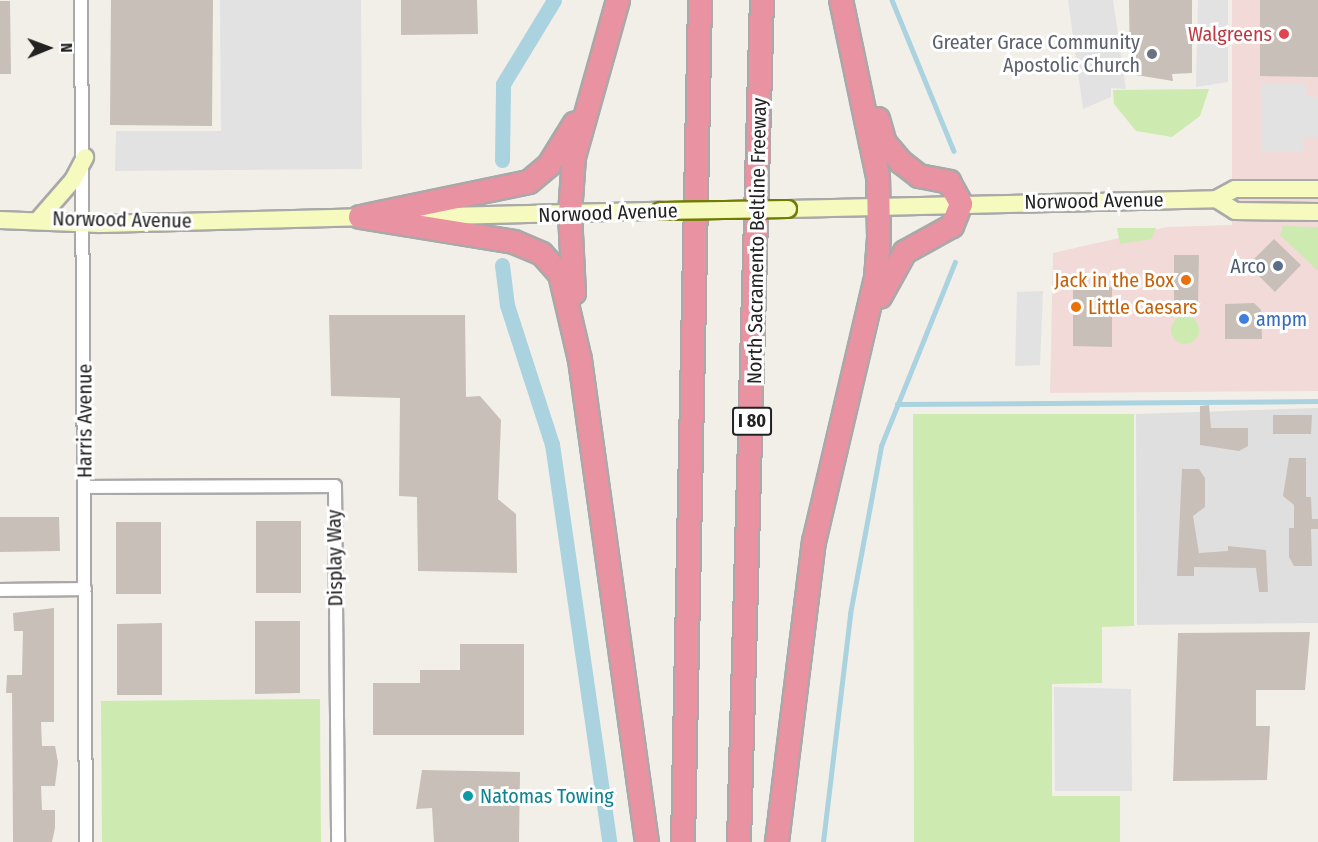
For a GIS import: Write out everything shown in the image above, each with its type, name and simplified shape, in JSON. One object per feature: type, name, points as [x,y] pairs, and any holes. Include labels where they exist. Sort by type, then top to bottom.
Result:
[{"type":"highway","points":[[580,360],[570,214],[586,103],[618,0]]},
{"type":"highway","points":[[682,842],[700,0]]},
{"type":"highway","name":"North Sacramento Beltline Freeway","points":[[739,842],[762,0]]},
{"type":"highway","points":[[842,0],[885,143],[919,176],[949,182],[961,204],[952,226],[905,252],[892,272],[853,363]]},
{"type":"highway","points":[[777,842],[814,542],[853,363],[876,278],[878,177],[842,0]]},
{"type":"highway","points":[[360,217],[528,182],[549,165],[586,103]]},
{"type":"highway","points":[[360,217],[514,242],[542,254],[566,288],[580,360],[647,842]]},
{"type":"main road","points":[[39,219],[73,180],[85,157]]},
{"type":"main road","name":"Norwood Avenue","points":[[0,220],[85,221],[570,214],[876,207],[1216,199],[1235,189],[1318,189]]},
{"type":"main road","name":"Norwood Avenue","points":[[1216,199],[1235,211],[1318,212]]},
{"type":"street","name":"Harris Avenue","points":[[81,0],[85,157],[86,842]]},
{"type":"street","name":"Display Way","points":[[85,487],[335,486],[338,842]]},
{"type":"street","points":[[0,590],[85,589]]},
{"type":"shaded area","points":[[220,0],[361,0],[362,169],[115,171],[116,131],[221,131]]},
{"type":"shaded area","points":[[1068,0],[1113,0],[1126,89],[1111,88],[1111,97],[1083,109]]},
{"type":"shaded area","points":[[1198,0],[1228,0],[1228,82],[1196,87]]},
{"type":"shaded area","points":[[1232,0],[1318,0],[1318,391],[1050,393],[1053,253],[1167,227],[1232,225]]},
{"type":"shaded area","points":[[1261,83],[1306,83],[1306,96],[1318,97],[1318,137],[1303,137],[1303,152],[1261,152]]},
{"type":"shaded area","points":[[1043,291],[1040,365],[1015,366],[1017,292]]},
{"type":"shaded area","points":[[1318,408],[1318,623],[1137,625],[1136,414]]},
{"type":"shaded area","points":[[1054,687],[1131,689],[1132,791],[1055,791]]},
{"type":"green space","points":[[1209,89],[1200,116],[1172,137],[1136,131],[1114,104],[1113,90]]},
{"type":"green space","points":[[1283,226],[1318,227],[1318,271],[1280,235]]},
{"type":"green space","points":[[1117,228],[1156,228],[1151,239],[1120,244]]},
{"type":"green space","points":[[1185,316],[1195,320],[1199,330],[1195,340],[1185,344],[1175,340],[1171,330],[1175,320]]},
{"type":"green space","points":[[913,414],[1134,414],[1134,626],[1102,627],[1102,683],[1052,684],[1052,796],[1120,796],[1120,842],[914,842]]},
{"type":"green space","points":[[320,699],[321,842],[102,842],[101,701]]},
{"type":"building","points":[[111,0],[213,0],[212,126],[110,125]]},
{"type":"building","points":[[401,0],[477,0],[478,34],[401,35]]},
{"type":"building","points":[[1129,0],[1192,0],[1192,73],[1172,74],[1173,81],[1130,74]]},
{"type":"building","points":[[1260,0],[1318,0],[1318,77],[1260,76]]},
{"type":"building","points":[[0,1],[10,1],[11,74],[0,74]]},
{"type":"building","points":[[1274,239],[1301,265],[1275,292],[1248,265]]},
{"type":"building","name":"Jack in the Box","points":[[1174,255],[1199,255],[1198,305],[1174,305]]},
{"type":"building","points":[[1073,286],[1112,287],[1112,347],[1073,346]]},
{"type":"building","points":[[1254,303],[1261,310],[1262,339],[1225,339],[1225,304]]},
{"type":"building","points":[[329,315],[465,315],[466,397],[480,396],[501,420],[498,499],[516,514],[517,573],[418,571],[417,497],[399,496],[400,398],[331,396]]},
{"type":"building","points":[[1209,405],[1211,428],[1248,428],[1248,446],[1239,451],[1200,445],[1200,406]]},
{"type":"building","points":[[1273,415],[1312,415],[1311,434],[1273,434]]},
{"type":"building","points":[[1289,458],[1306,458],[1306,497],[1311,497],[1312,519],[1318,519],[1318,529],[1311,529],[1312,566],[1294,566],[1289,557],[1289,528],[1294,528],[1294,505],[1283,496]]},
{"type":"building","points":[[1182,469],[1199,469],[1205,478],[1205,507],[1193,516],[1199,553],[1228,551],[1228,546],[1266,550],[1268,592],[1259,592],[1256,568],[1194,567],[1194,576],[1177,576]]},
{"type":"building","points":[[0,517],[59,517],[60,551],[0,552]]},
{"type":"building","points":[[256,521],[301,521],[301,593],[256,593]]},
{"type":"building","points":[[116,522],[161,522],[161,594],[116,594]]},
{"type":"building","points":[[54,608],[54,722],[41,722],[42,746],[55,746],[58,762],[55,786],[41,786],[42,810],[55,810],[55,828],[52,842],[13,842],[12,693],[6,693],[7,675],[22,675],[23,631],[14,631],[13,613]]},
{"type":"building","points":[[255,621],[300,621],[300,693],[255,694]]},
{"type":"building","points":[[162,623],[162,695],[117,695],[117,624]]},
{"type":"building","points":[[1310,632],[1305,690],[1256,690],[1256,726],[1270,726],[1267,780],[1173,781],[1178,633]]},
{"type":"building","points":[[460,644],[524,644],[524,735],[373,735],[373,683],[420,683],[420,670],[460,670]]},
{"type":"building","name":"Natomas Towing","points":[[422,770],[520,772],[519,842],[434,842],[432,808],[416,809]]},
{"type":"waterway","points":[[502,160],[503,84],[554,0]]},
{"type":"waterway","points":[[892,0],[954,151]]},
{"type":"waterway","points":[[823,842],[850,614],[881,446],[955,262]]},
{"type":"waterway","points":[[502,265],[507,305],[552,444],[609,842]]},
{"type":"waterway","points":[[897,404],[1318,401]]},
{"type":"place","name":"Walgreens","points":[[1284,34]]},
{"type":"place","name":"Greater Grace Community Apostolic Church","points":[[1152,54]]},
{"type":"place","name":"Arco","points":[[1278,266]]},
{"type":"place","name":"Jack in the Box","points":[[1186,280]]},
{"type":"place","name":"Little Caesars","points":[[1076,307]]},
{"type":"place","name":"ampm","points":[[1244,319]]},
{"type":"place","name":"Natomas Towing","points":[[468,796]]}]
